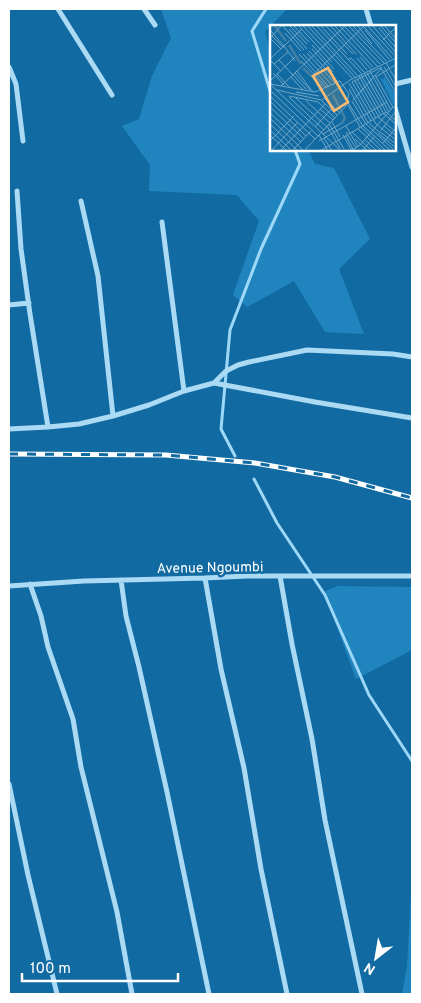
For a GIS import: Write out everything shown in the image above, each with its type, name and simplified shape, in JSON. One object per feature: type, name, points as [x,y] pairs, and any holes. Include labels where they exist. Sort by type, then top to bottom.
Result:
[{"type":"street","points":[[58,9],[112,95]]},
{"type":"street","points":[[144,9],[155,25]]},
{"type":"street","points":[[366,9],[371,25]]},
{"type":"street","points":[[9,67],[16,84],[23,141]]},
{"type":"street","points":[[396,84],[412,80]]},
{"type":"street","points":[[396,111],[412,167]]},
{"type":"street","points":[[17,191],[21,250],[48,427]]},
{"type":"street","points":[[81,201],[98,276],[113,416]]},
{"type":"street","points":[[162,222],[184,391]]},
{"type":"street","points":[[9,305],[29,303]]},
{"type":"street","points":[[214,383],[226,371],[238,365],[307,350],[392,354],[412,357]]},
{"type":"street","points":[[9,429],[79,424],[113,416],[149,405],[184,391],[214,383],[412,418]]},
{"type":"street","name":"Avenue Ngoumbi","points":[[9,586],[247,576],[412,576]]},
{"type":"street","points":[[280,576],[292,644],[305,700],[325,820],[362,994]]},
{"type":"street","points":[[206,578],[221,669],[244,768],[261,869],[287,994]]},
{"type":"street","points":[[121,580],[126,616],[167,792],[208,994]]},
{"type":"street","points":[[30,584],[41,616],[48,647],[73,719],[81,767],[117,912],[132,994]]},
{"type":"street","points":[[9,784],[28,875],[57,994]]},
{"type":"shaded area","points":[[161,9],[287,9],[265,32],[270,49],[270,151],[308,151],[315,164],[334,168],[370,239],[339,269],[364,334],[325,332],[294,281],[247,307],[233,295],[259,221],[237,195],[149,191],[150,165],[122,126],[139,119],[152,76],[171,38]]},
{"type":"shaded area","points":[[337,586],[412,587],[412,650],[356,679],[324,592]]},
{"type":"shaded area","points":[[412,876],[412,994],[402,994],[407,966]]},
{"type":"waterway","points":[[266,9],[252,31],[270,91]]},
{"type":"waterway","points":[[235,456],[221,429],[230,330],[261,249],[300,164],[295,151]]},
{"type":"waterway","points":[[254,479],[277,523],[325,595],[369,695],[412,761]]},
{"type":"railway","points":[[9,454],[166,455],[255,463],[335,477],[412,498]]}]
